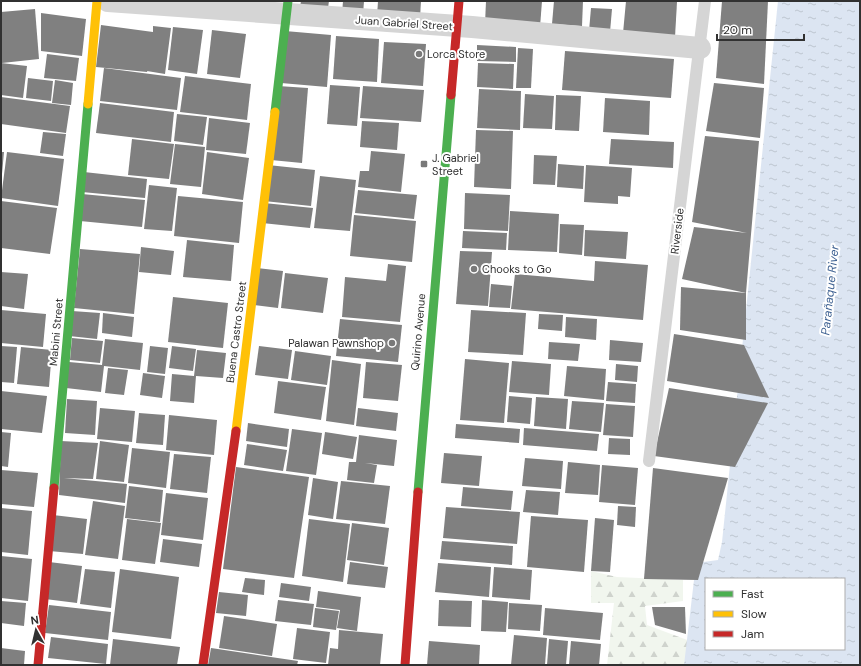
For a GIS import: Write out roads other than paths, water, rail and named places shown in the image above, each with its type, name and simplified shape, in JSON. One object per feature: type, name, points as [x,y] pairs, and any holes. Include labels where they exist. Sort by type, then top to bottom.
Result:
[{"type":"street","name":"Mabini Street","points":[[38,665],[97,1]]},
{"type":"street","name":"Juan Gabriel Street","points":[[108,1],[286,8],[457,27],[700,48]]},
{"type":"street","name":"Quirino Avenue","points":[[406,665],[422,432],[459,1]]},
{"type":"street","name":"Buena Castro Street","points":[[203,665],[239,411],[286,8]]},
{"type":"lane","name":"Riverside","points":[[649,461],[705,1]]},
{"type":"water","name":"Parañaque River","points":[[778,1],[860,1],[860,665],[684,665],[696,563],[718,560],[722,542]]},
{"type":"place","name":"Lorca Store","points":[[419,54]]},
{"type":"place","name":"J. Gabriel Street","points":[[424,164]]},
{"type":"place","name":"Chooks to Go","points":[[474,269]]},
{"type":"place","name":"Palawan Pawnshop","points":[[392,343]]}]
